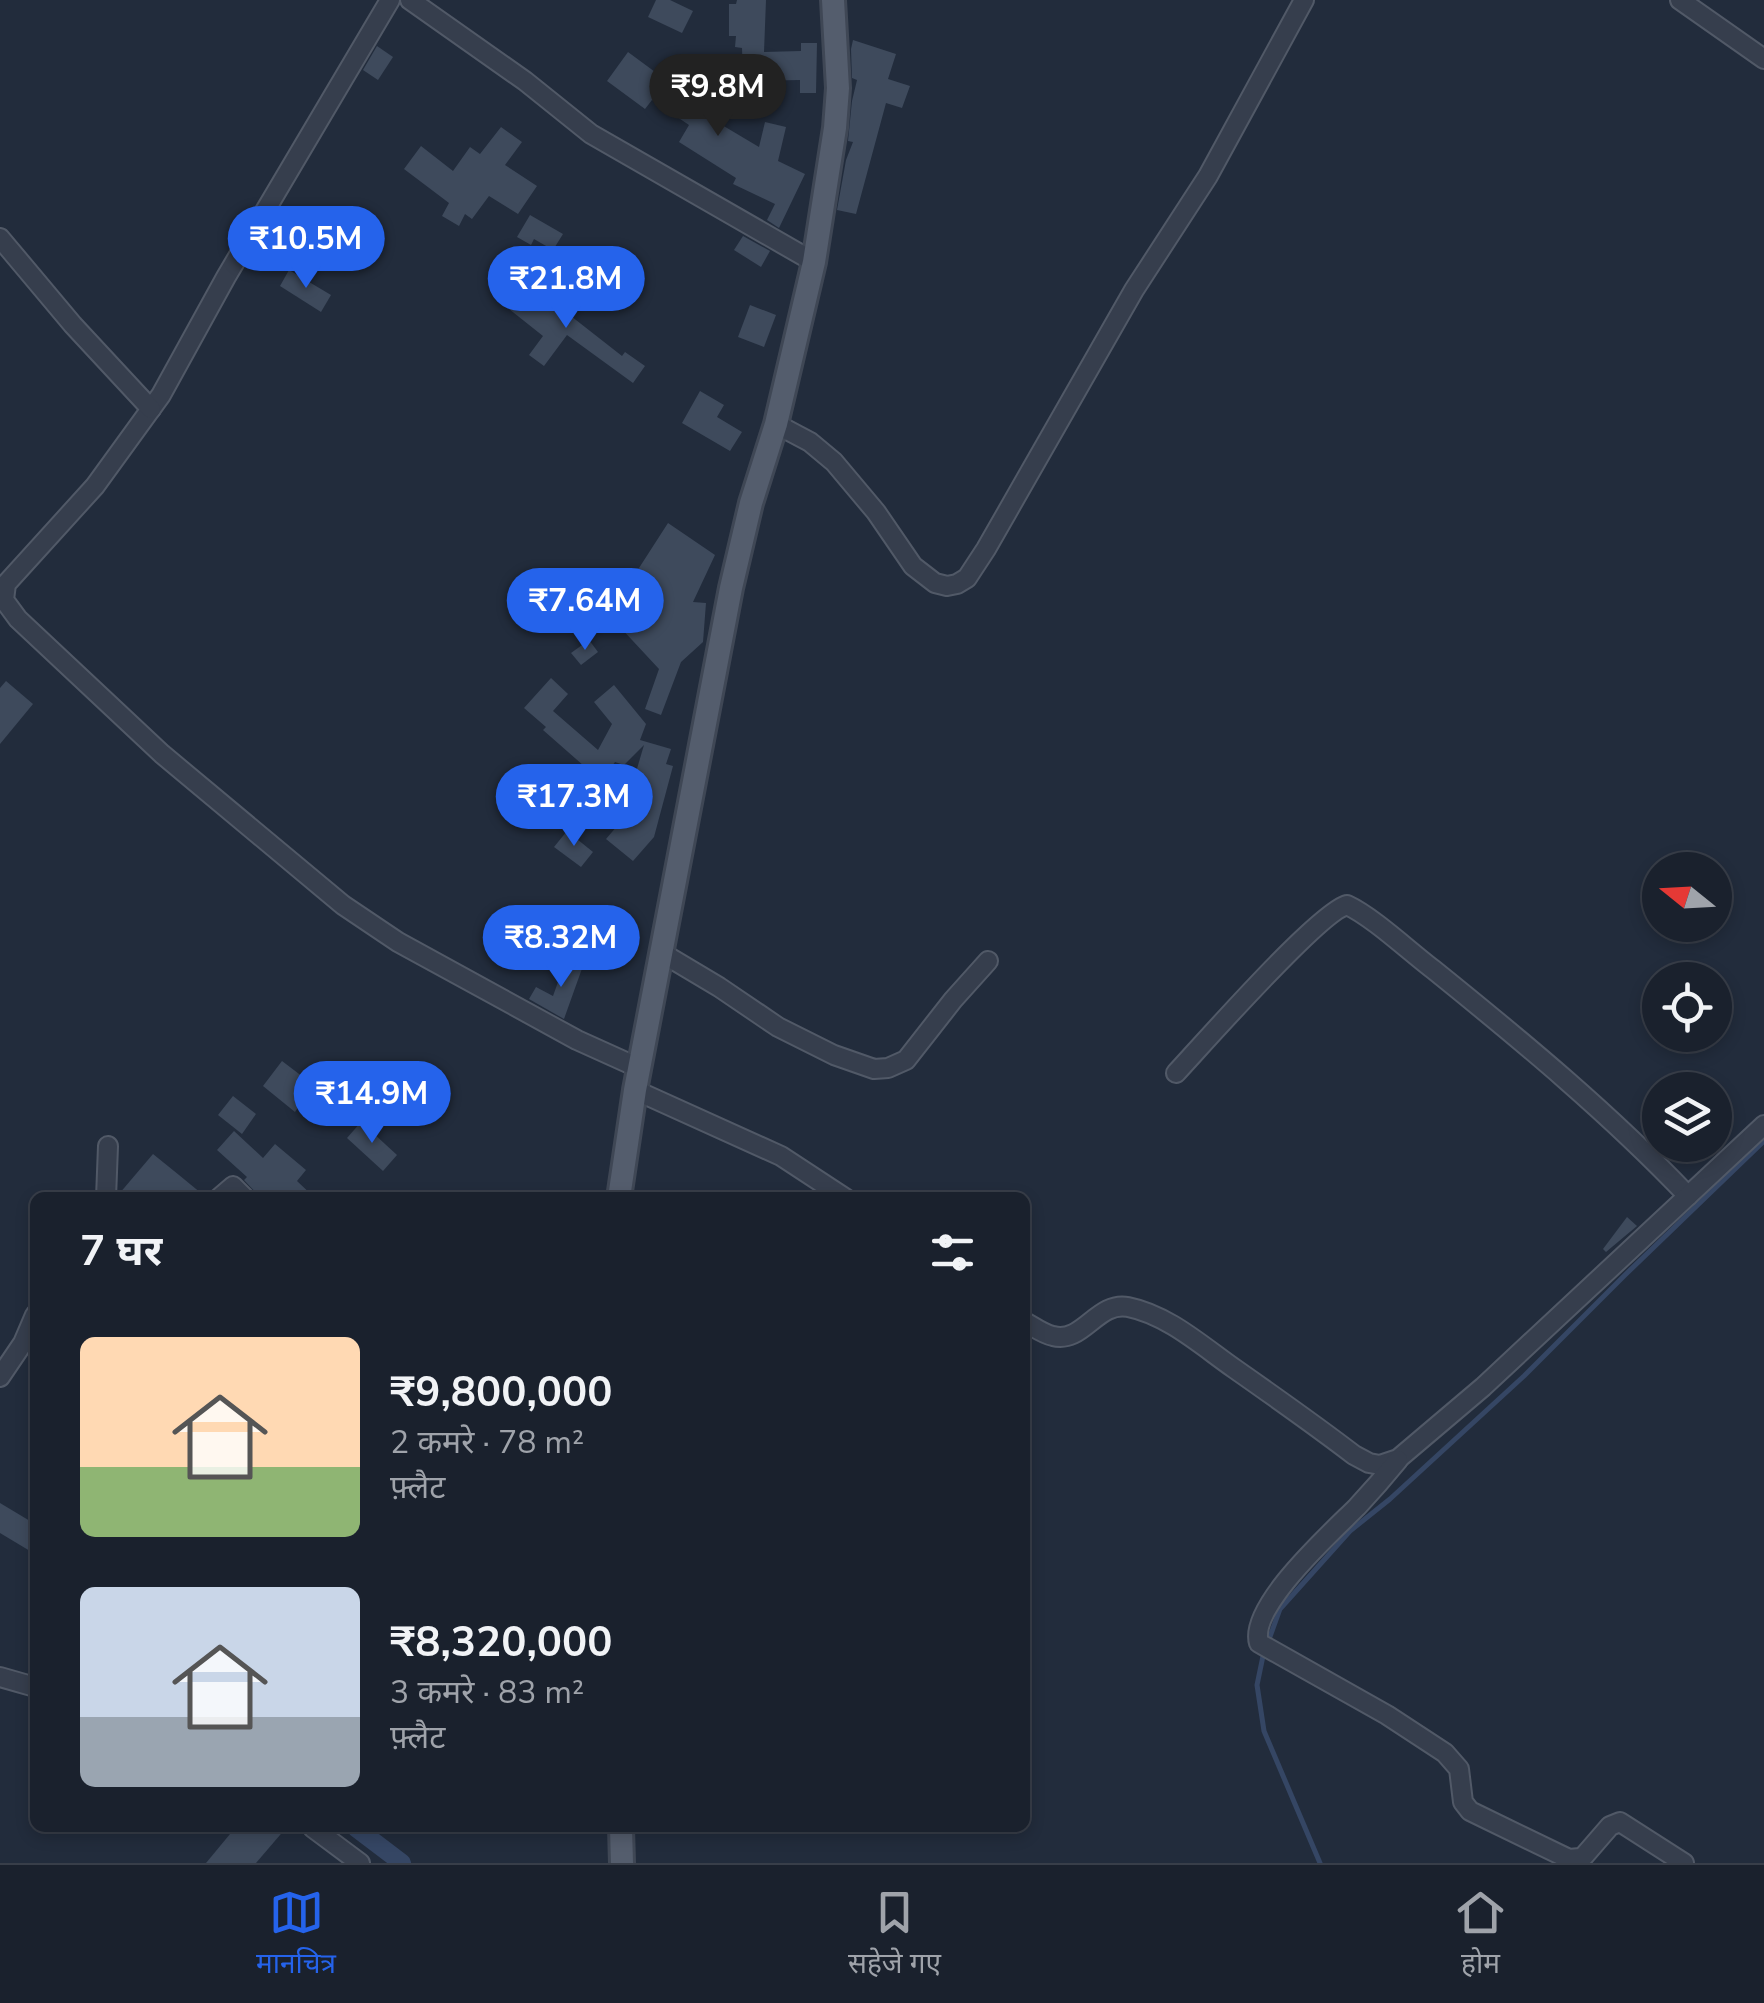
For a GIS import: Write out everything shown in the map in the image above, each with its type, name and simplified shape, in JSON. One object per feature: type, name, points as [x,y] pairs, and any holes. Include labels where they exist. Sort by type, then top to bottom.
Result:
[{"type":"main road","points":[[621,1192],[637,1079],[730,588],[750,503],[776,424],[814,262],[838,88],[833,0]]},
{"type":"main road","points":[[621,1832],[622,1863]]},
{"type":"street","points":[[390,0],[152,409],[95,486],[6,584],[6,606],[162,754],[343,905],[398,942],[576,1040],[637,1079],[781,1156],[836,1192]]},
{"type":"street","points":[[410,0],[591,134],[814,262]]},
{"type":"street","points":[[776,424],[810,442],[834,462],[922,574],[947,586],[967,578],[1134,290],[1199,190],[1304,0]]},
{"type":"street","points":[[1680,0],[1764,59]]},
{"type":"street","points":[[0,238],[73,325],[152,409]]},
{"type":"street","points":[[1176,1072],[1305,938],[1338,908],[1347,905],[1409,950],[1513,1036],[1644,1150],[1688,1196]]},
{"type":"street","points":[[662,953],[778,1027],[834,1055],[874,1069],[906,1060],[988,961]]},
{"type":"street","points":[[1684,1863],[1620,1822],[1610,1826],[1584,1856],[1570,1859],[1470,1811],[1463,1802],[1458,1769],[1445,1753],[1387,1715],[1265,1646],[1256,1634],[1258,1623],[1290,1577],[1398,1459],[1484,1387],[1764,1125]]},
{"type":"street","points":[[106,1192],[108,1146]]},
{"type":"street","points":[[1030,1325],[1047,1335],[1065,1337],[1114,1306],[1152,1314],[1368,1463],[1380,1465],[1398,1459]]},
{"type":"street","points":[[0,1377],[30,1327]]},
{"type":"street","points":[[0,1677],[30,1686]]},
{"type":"street","points":[[318,1832],[360,1863]]},
{"type":"building","points":[[656,0],[670,0],[693,11],[682,33],[648,17]]},
{"type":"building","points":[[737,0],[766,0],[764,52],[801,51],[801,43],[817,43],[816,93],[800,93],[800,80],[743,81],[742,48],[735,47],[736,36],[729,36],[729,4],[736,4]]},
{"type":"building","points":[[853,40],[896,54],[888,79],[910,86],[902,108],[886,103],[856,214],[837,210],[853,142],[848,141],[857,80],[852,78]]},
{"type":"building","points":[[377,46],[393,57],[378,80],[363,70]]},
{"type":"building","points":[[628,52],[689,97],[685,103],[759,147],[765,122],[786,127],[778,161],[805,174],[779,228],[767,220],[775,204],[733,184],[736,178],[679,142],[689,125],[652,100],[645,109],[607,81]]},
{"type":"building","points":[[501,127],[522,142],[505,165],[537,186],[518,214],[489,196],[472,219],[465,214],[459,226],[442,216],[449,203],[404,169],[421,146],[453,171],[470,147],[480,154]]},
{"type":"building","points":[[530,215],[563,234],[553,250],[534,239],[531,245],[517,237]]},
{"type":"building","points":[[743,236],[770,251],[761,267],[734,250]]},
{"type":"building","points":[[289,270],[331,295],[321,312],[280,286]]},
{"type":"building","points":[[532,279],[556,298],[553,302],[622,356],[625,352],[645,366],[633,383],[567,335],[544,366],[529,355],[543,336],[509,309]]},
{"type":"building","points":[[750,305],[776,315],[764,347],[738,337]]},
{"type":"building","points":[[700,391],[724,405],[717,417],[742,432],[730,451],[682,423]]},
{"type":"building","points":[[668,523],[715,555],[693,602],[706,603],[703,642],[681,662],[661,715],[645,709],[659,669],[619,626],[641,604],[622,583],[639,568]]},
{"type":"building","points":[[589,640],[598,652],[581,665],[571,653]]},
{"type":"building","points":[[551,678],[568,694],[553,711],[598,750],[612,724],[594,702],[614,685],[646,724],[640,740],[671,749],[666,764],[673,766],[654,837],[633,861],[606,839],[635,805],[628,799],[644,745],[624,765],[615,762],[602,780],[606,784],[591,799],[571,779],[584,766],[524,708]]},
{"type":"building","points":[[6,681],[33,704],[0,744],[0,688]]},
{"type":"building","points":[[567,831],[593,852],[581,867],[554,847]]},
{"type":"building","points":[[567,957],[584,963],[564,1019],[529,999],[536,987],[553,996]]},
{"type":"building","points":[[282,1061],[307,1080],[313,1073],[338,1092],[316,1119],[299,1106],[295,1112],[263,1086]]},
{"type":"building","points":[[233,1096],[256,1114],[242,1134],[218,1115]]},
{"type":"building","points":[[361,1122],[397,1155],[383,1171],[347,1138]]},
{"type":"building","points":[[234,1131],[263,1158],[275,1144],[306,1170],[297,1181],[309,1192],[255,1192],[244,1180],[247,1177],[217,1150]]},
{"type":"building","points":[[153,1154],[200,1192],[121,1192]]},
{"type":"building","points":[[1627,1217],[1637,1226],[1606,1252],[1603,1249]]},
{"type":"building","points":[[0,1503],[30,1521],[30,1551],[0,1533]]},
{"type":"building","points":[[232,1832],[283,1832],[256,1863],[206,1863]]},
{"type":"waterway","points":[[1320,1863],[1264,1731],[1257,1685],[1280,1609],[1350,1531],[1524,1376],[1764,1141]]},
{"type":"waterway","points":[[361,1832],[402,1863]]}]
